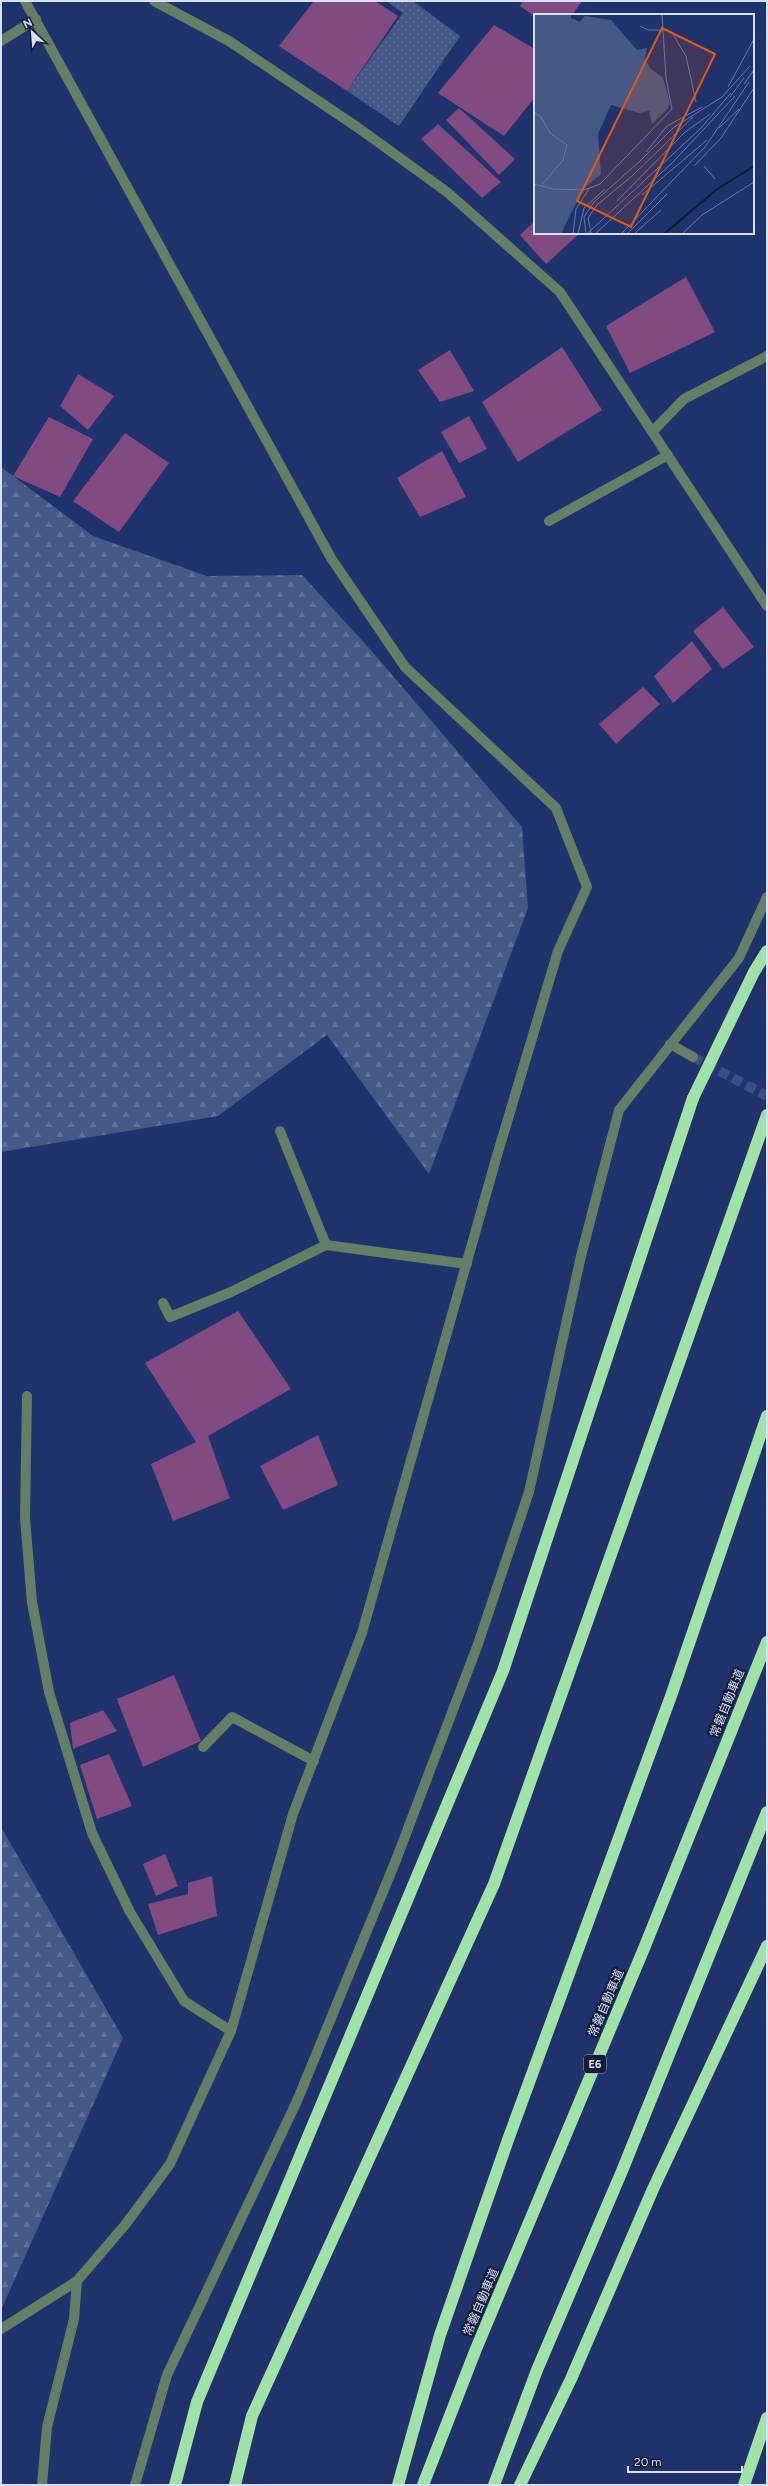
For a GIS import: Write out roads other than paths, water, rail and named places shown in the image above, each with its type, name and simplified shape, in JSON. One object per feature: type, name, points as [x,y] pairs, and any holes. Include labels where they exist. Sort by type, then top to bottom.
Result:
[{"type":"highway","points":[[175,2485],[197,2402],[503,1671],[693,1098],[754,972],[767,951]]},
{"type":"highway","points":[[235,2485],[252,2416],[494,1884],[767,1115]]},
{"type":"highway","points":[[398,2485],[445,2320],[509,2137],[672,1696],[767,1416]]},
{"type":"highway","name":"常磐自動車道","points":[[423,2485],[476,2349],[639,1960],[767,1642]]},
{"type":"highway","points":[[494,2485],[537,2370],[622,2171],[767,1812]]},
{"type":"highway","points":[[520,2485],[571,2379],[653,2189],[767,1946]]},
{"type":"highway","points":[[744,2485],[767,2418]]},
{"type":"street","points":[[1,2329],[77,2281],[125,2225],[170,2164],[231,2031],[293,1814],[362,1633],[558,951],[587,887],[556,808],[405,667],[331,558],[27,1]]},
{"type":"street","points":[[154,1],[229,41],[357,127],[448,192],[560,292],[767,606]]},
{"type":"street","points":[[1,41],[36,19]]},
{"type":"street","points":[[653,431],[684,399],[767,356]]},
{"type":"street","points":[[548,521],[668,454]]},
{"type":"street","points":[[135,2485],[167,2375],[297,2101],[396,1860],[478,1644],[529,1492],[581,1256],[619,1110],[739,958],[767,897]]},
{"type":"street","points":[[670,1044],[693,1057]]},
{"type":"street","points":[[280,1131],[326,1245]]},
{"type":"street","points":[[163,1302],[170,1318],[231,1292],[326,1245],[467,1264]]},
{"type":"street","points":[[27,1396],[25,1518],[32,1602],[49,1692],[92,1833],[130,1912],[184,2001],[231,2031]]},
{"type":"street","points":[[203,1747],[232,1717],[314,1761]]},
{"type":"street","points":[[42,2485],[47,2427],[74,2320],[77,2281]]},
{"type":"tunnel","points":[[693,1057],[767,1096]]}]
